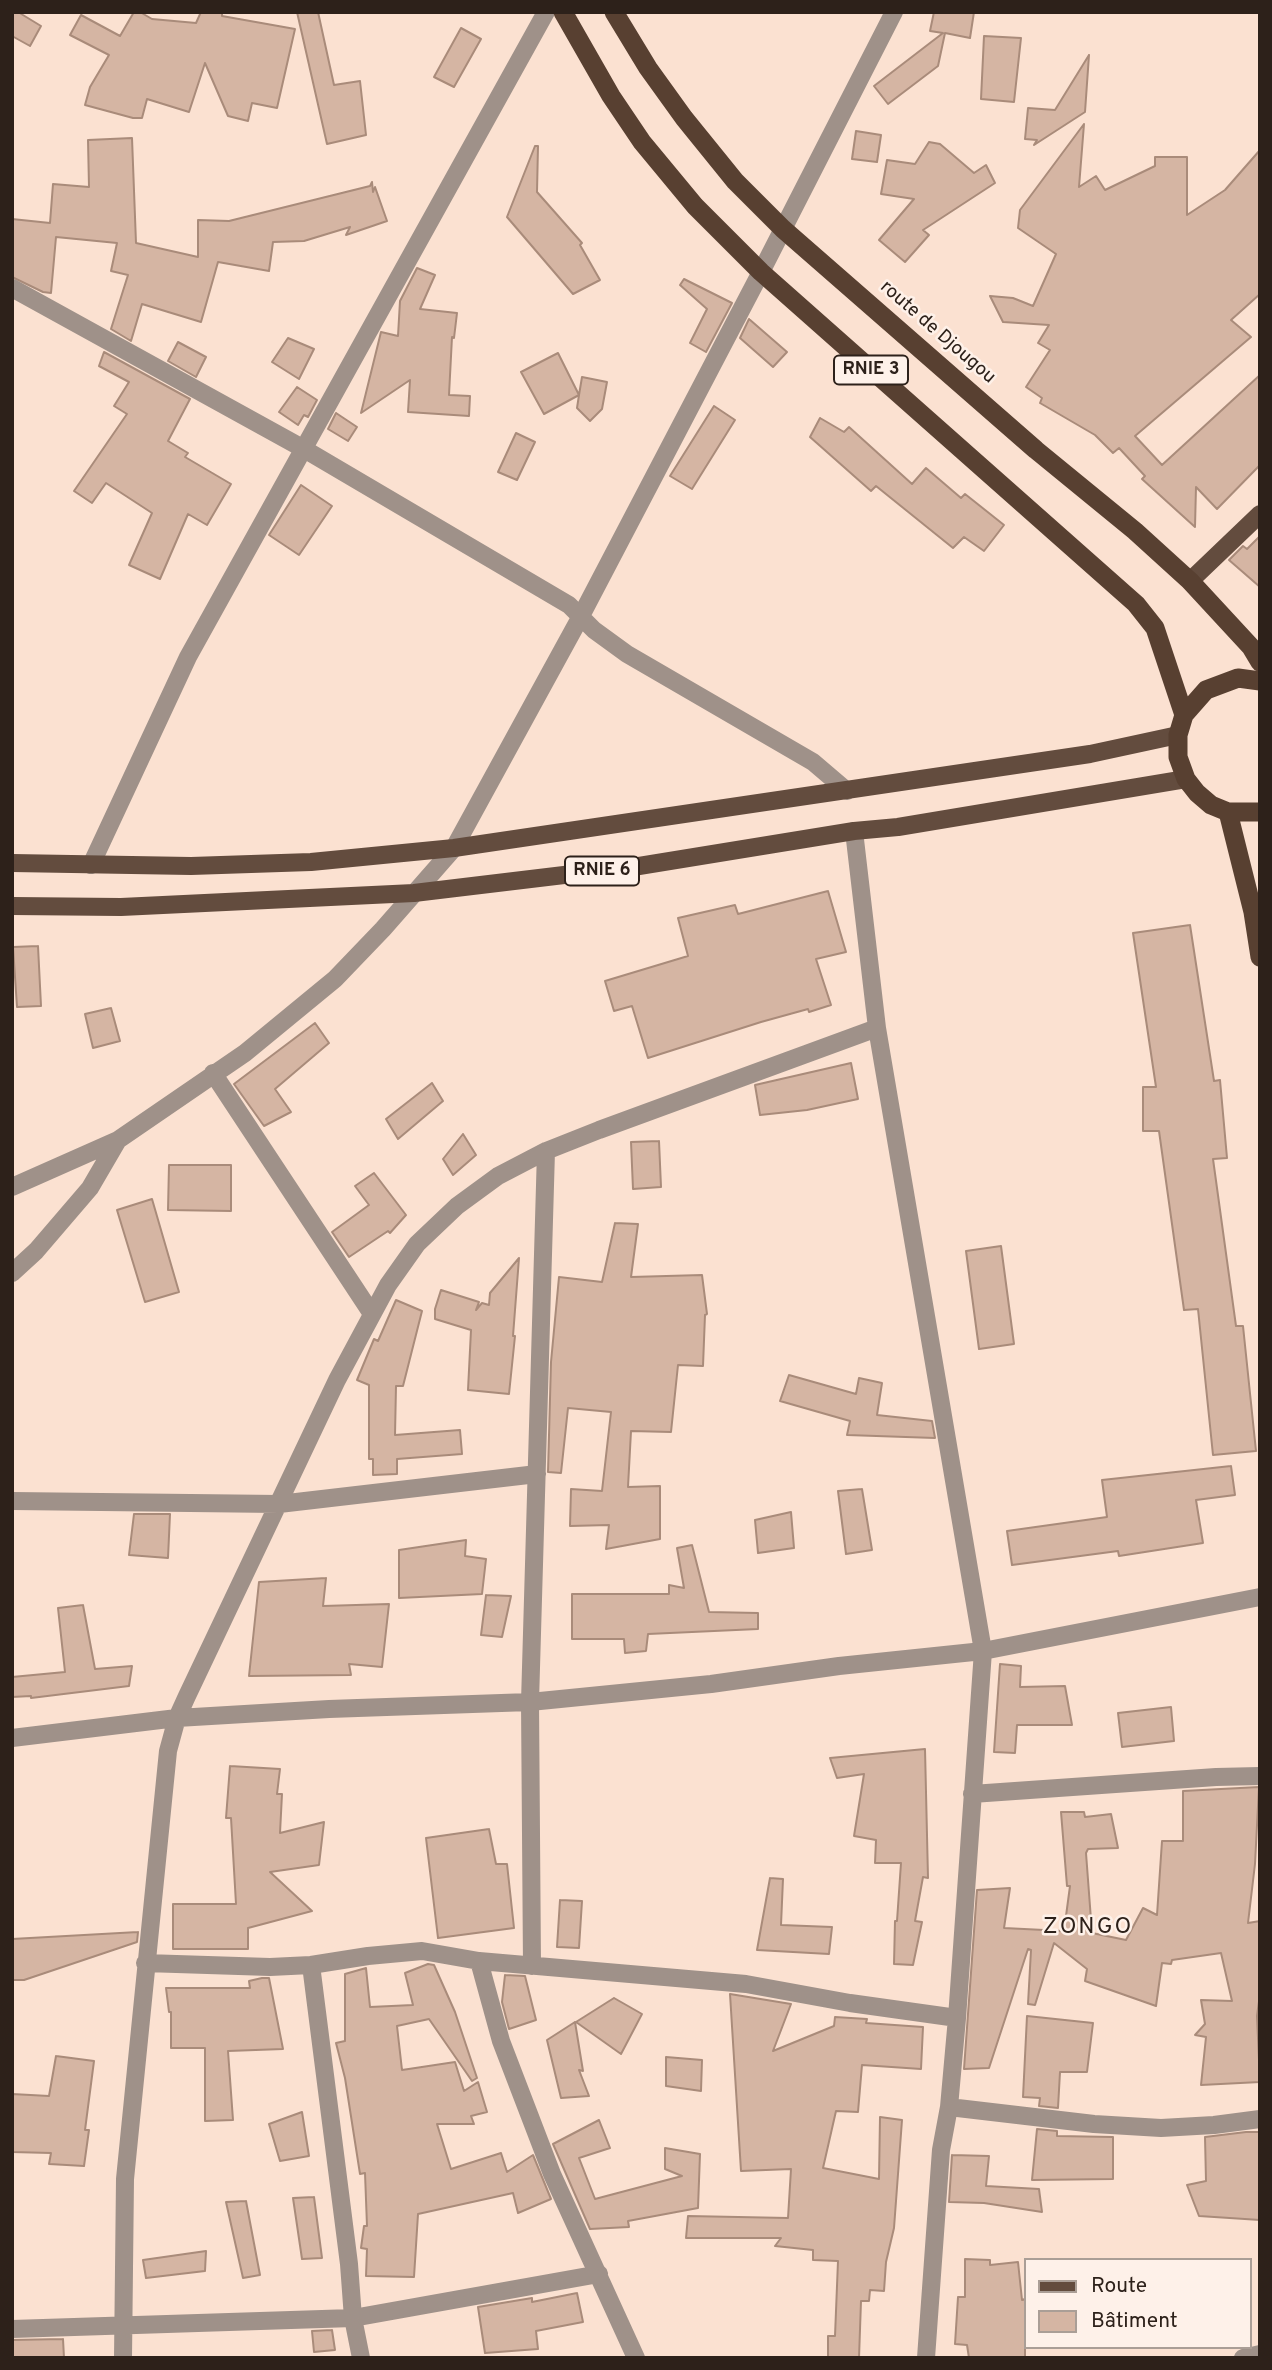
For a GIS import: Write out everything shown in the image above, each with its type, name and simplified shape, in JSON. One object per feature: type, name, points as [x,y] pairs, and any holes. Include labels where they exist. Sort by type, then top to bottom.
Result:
[{"type":"highway","name":"RNIE 3","points":[[563,12],[611,96],[642,142],[695,206],[761,272],[1136,604],[1155,628],[1184,715]]},
{"type":"highway","name":"route de Djougou","points":[[614,12],[648,68],[735,181],[783,229],[1190,581],[1242,636],[1260,662]]},
{"type":"highway","points":[[1260,681],[1238,678],[1206,690],[1184,715],[1178,735],[1178,757],[1186,779],[1197,793],[1211,805],[1228,812],[1260,811]]},
{"type":"highway","points":[[1228,812],[1253,912],[1260,957]]},
{"type":"main road","points":[[1190,581],[1260,514]]},
{"type":"main road","name":"RNIE 6","points":[[12,863],[191,866],[311,862],[454,848],[1090,754],[1178,735]]},
{"type":"main road","name":"RNIE 6","points":[[12,905],[121,907],[414,893],[639,866],[854,831],[898,827],[1186,779]]},
{"type":"street","points":[[91,865],[188,657],[546,12]]},
{"type":"street","points":[[12,1186],[118,1140],[245,1053],[335,979],[454,848],[581,616],[894,12]]},
{"type":"street","points":[[12,288],[304,449],[569,605],[594,630],[627,654],[813,762],[847,791]]},
{"type":"street","points":[[854,831],[877,1028],[983,1650],[957,2018],[949,2106],[941,2150],[926,2358]]},
{"type":"street","points":[[123,2358],[125,2179],[165,1778],[177,1718],[337,1380],[388,1285],[417,1244],[457,1206],[498,1176],[546,1151],[877,1028]]},
{"type":"street","points":[[213,1073],[372,1314]]},
{"type":"street","points":[[12,1273],[36,1251],[90,1188],[118,1140]]},
{"type":"street","points":[[531,1966],[530,1702],[546,1151]]},
{"type":"street","points":[[12,1501],[279,1504],[537,1474]]},
{"type":"street","points":[[12,1738],[177,1718],[329,1709],[530,1702],[711,1684],[839,1665],[983,1650],[1260,1597]]},
{"type":"street","points":[[972,1794],[1260,1776]]},
{"type":"street","points":[[145,1963],[270,1967],[311,1965],[422,1951],[479,1961],[746,1984],[850,2003],[957,2018]]},
{"type":"street","points":[[479,1961],[501,2041],[552,2174],[636,2358]]},
{"type":"street","points":[[311,1965],[349,2264],[353,2318],[361,2358]]},
{"type":"street","points":[[949,2106],[1094,2124],[1161,2128],[1260,2119]]},
{"type":"street","points":[[12,2329],[353,2318],[599,2274]]},
{"type":"street","points":[[1243,2358],[1260,2354]]},
{"type":"building","points":[[12,12],[18,12],[41,26],[30,46],[12,36]]},
{"type":"building","points":[[134,12],[140,12],[152,19],[196,23],[201,12],[222,12],[222,16],[295,29],[277,108],[252,103],[248,121],[228,116],[205,63],[189,112],[147,99],[142,118],[85,105],[90,87],[109,55],[70,35],[81,15],[120,36]]},
{"type":"building","points":[[297,12],[318,12],[334,85],[360,81],[366,135],[327,144]]},
{"type":"building","points":[[934,12],[974,12],[970,38],[945,33],[938,66],[888,104],[874,86],[943,33],[930,31]]},
{"type":"building","points":[[461,28],[481,39],[454,87],[434,77]]},
{"type":"building","points":[[984,36],[1021,38],[1014,102],[981,99]]},
{"type":"building","points":[[1089,55],[1085,112],[1034,145],[1037,140],[1025,139],[1028,108],[1055,110]]},
{"type":"building","points":[[1084,124],[1079,187],[1096,176],[1105,190],[1155,166],[1155,157],[1187,157],[1187,215],[1225,190],[1260,150],[1260,294],[1231,320],[1251,337],[1135,436],[1162,465],[1260,375],[1260,465],[1217,509],[1196,487],[1195,527],[1142,479],[1145,476],[1119,448],[1113,453],[1095,435],[1040,403],[1042,398],[1026,387],[1050,350],[1038,343],[1049,325],[1003,322],[990,296],[1013,298],[1033,306],[1056,254],[1018,228],[1020,210]]},
{"type":"building","points":[[856,131],[881,135],[877,162],[852,159]]},
{"type":"building","points":[[132,138],[136,243],[198,257],[198,220],[229,221],[370,186],[372,182],[373,192],[375,187],[387,221],[346,235],[350,227],[304,241],[273,242],[269,271],[218,262],[201,322],[142,304],[131,341],[111,329],[128,275],[111,271],[117,243],[56,237],[51,293],[43,292],[12,277],[12,219],[50,223],[53,184],[89,187],[88,140]]},
{"type":"building","points":[[929,142],[940,144],[974,173],[986,165],[995,183],[923,230],[929,235],[905,262],[879,240],[914,199],[881,194],[887,160],[915,164]]},
{"type":"building","points":[[535,146],[538,146],[537,192],[582,243],[580,245],[600,280],[573,294],[507,217]]},
{"type":"building","points":[[417,268],[435,275],[420,309],[457,313],[454,338],[452,337],[449,395],[470,396],[469,416],[408,412],[410,380],[361,413],[381,332],[398,336],[400,301]]},
{"type":"building","points":[[684,279],[732,303],[706,352],[690,343],[707,309],[680,285]]},
{"type":"building","points":[[749,319],[787,352],[773,367],[740,338]]},
{"type":"building","points":[[288,338],[314,349],[299,379],[272,362]]},
{"type":"building","points":[[178,342],[206,357],[196,377],[168,361]]},
{"type":"building","points":[[104,352],[190,399],[168,441],[188,453],[185,457],[231,484],[207,525],[188,514],[160,579],[129,565],[152,513],[106,483],[92,503],[74,491],[127,414],[114,406],[129,382],[99,366]]},
{"type":"building","points":[[558,353],[579,395],[544,414],[521,372]]},
{"type":"building","points":[[582,377],[607,382],[602,409],[590,421],[577,408]]},
{"type":"building","points":[[297,387],[317,400],[308,417],[304,415],[298,425],[279,412]]},
{"type":"building","points":[[714,406],[735,420],[692,489],[670,476]]},
{"type":"building","points":[[336,413],[357,427],[348,441],[328,429]]},
{"type":"building","points":[[820,418],[844,432],[849,427],[912,484],[926,468],[961,498],[965,494],[1004,525],[984,551],[964,537],[953,548],[876,486],[871,491],[810,437]]},
{"type":"building","points":[[516,433],[535,442],[517,480],[498,472]]},
{"type":"building","points":[[301,485],[332,506],[299,555],[269,535]]},
{"type":"building","points":[[1260,536],[1260,587],[1229,560],[1243,546],[1247,549]]},
{"type":"building","points":[[828,891],[846,952],[816,959],[831,1005],[761,1022],[648,1058],[632,1006],[614,1011],[605,981],[688,956],[678,918],[735,905],[738,914]]},
{"type":"building","points":[[1190,925],[1214,1081],[1220,1080],[1227,1158],[1213,1159],[1236,1326],[1243,1326],[1256,1451],[1213,1455],[1198,1309],[1184,1310],[1159,1131],[1143,1131],[1143,1087],[1156,1087],[1133,933]]},
{"type":"building","points":[[38,946],[41,1006],[17,1007],[13,947]]},
{"type":"building","points":[[111,1008],[120,1041],[93,1048],[85,1014]]},
{"type":"building","points":[[315,1023],[329,1043],[275,1089],[291,1112],[264,1126],[234,1084]]},
{"type":"building","points":[[851,1063],[858,1099],[807,1110],[760,1115],[755,1085]]},
{"type":"building","points":[[432,1083],[443,1101],[398,1139],[386,1119]]},
{"type":"building","points":[[463,1134],[476,1155],[453,1175],[443,1159]]},
{"type":"building","points":[[659,1141],[661,1187],[633,1189],[631,1142]]},
{"type":"building","points":[[169,1165],[231,1165],[231,1211],[168,1210]]},
{"type":"building","points":[[374,1173],[406,1215],[390,1233],[388,1231],[349,1257],[332,1232],[369,1205],[355,1186]]},
{"type":"building","points":[[152,1199],[179,1292],[145,1302],[117,1210]]},
{"type":"building","points":[[615,1223],[638,1224],[631,1277],[702,1275],[707,1314],[703,1366],[678,1365],[671,1432],[631,1431],[628,1487],[660,1486],[660,1539],[606,1549],[609,1525],[570,1526],[571,1489],[602,1491],[611,1412],[568,1408],[561,1473],[548,1472],[551,1362],[559,1277],[602,1282]]},
{"type":"building","points":[[1001,1246],[1014,1344],[979,1349],[966,1251]]},
{"type":"building","points":[[519,1258],[509,1394],[468,1390],[471,1330],[435,1319],[441,1290],[479,1302],[476,1310],[482,1303],[489,1305],[490,1293]]},
{"type":"building","points":[[396,1300],[422,1311],[403,1386],[396,1386],[395,1435],[460,1430],[462,1454],[397,1459],[397,1474],[373,1475],[373,1459],[369,1459],[369,1385],[357,1380],[374,1339],[378,1341]]},
{"type":"building","points":[[789,1375],[856,1394],[859,1378],[882,1383],[877,1415],[932,1421],[935,1438],[847,1435],[850,1421],[780,1401]]},
{"type":"building","points":[[1231,1466],[1235,1495],[1196,1500],[1203,1543],[1119,1556],[1118,1551],[1012,1565],[1007,1531],[1107,1517],[1102,1480]]},
{"type":"building","points":[[862,1489],[872,1550],[846,1554],[838,1491]]},
{"type":"building","points":[[791,1512],[794,1548],[758,1553],[755,1520]]},
{"type":"building","points":[[134,1514],[170,1514],[168,1558],[129,1555]]},
{"type":"building","points":[[466,1540],[465,1556],[486,1559],[482,1594],[399,1598],[399,1550]]},
{"type":"building","points":[[692,1545],[709,1612],[758,1613],[758,1629],[648,1634],[646,1651],[625,1653],[624,1639],[572,1639],[572,1594],[669,1594],[669,1585],[684,1588],[677,1548]]},
{"type":"building","points":[[326,1578],[323,1606],[389,1604],[382,1667],[349,1664],[351,1675],[249,1676],[259,1582]]},
{"type":"building","points":[[486,1595],[511,1596],[502,1637],[481,1635]]},
{"type":"building","points":[[83,1605],[95,1669],[132,1666],[129,1686],[31,1698],[12,1697],[12,1677],[65,1672],[58,1608]]},
{"type":"building","points":[[1000,1664],[1021,1666],[1020,1687],[1065,1686],[1072,1725],[1017,1725],[1015,1753],[994,1752]]},
{"type":"building","points":[[1171,1707],[1174,1741],[1122,1747],[1118,1713]]},
{"type":"building","points":[[925,1749],[928,1878],[923,1877],[915,1921],[922,1922],[913,1965],[894,1964],[901,1863],[875,1863],[876,1840],[854,1836],[864,1774],[837,1778],[830,1758]]},
{"type":"building","points":[[230,1766],[280,1769],[277,1794],[282,1794],[280,1833],[324,1822],[319,1865],[270,1872],[312,1911],[248,1928],[248,1949],[173,1949],[173,1904],[236,1904],[231,1818],[226,1818]]},
{"type":"building","points":[[1259,1787],[1255,1864],[1248,1923],[1260,1921],[1260,1994],[1257,2016],[1260,2082],[1201,2085],[1206,2037],[1195,2035],[1205,2024],[1201,2000],[1232,2001],[1221,1953],[1172,1960],[1171,1964],[1162,1963],[1156,2006],[1085,1981],[1087,1969],[1054,1943],[1035,2005],[1028,2004],[1031,1950],[1028,1949],[989,2068],[964,2069],[977,1890],[1010,1888],[1004,1928],[1064,1931],[1070,1886],[1067,1886],[1061,1812],[1084,1812],[1085,1817],[1111,1814],[1118,1848],[1088,1849],[1086,1853],[1092,1933],[1126,1940],[1143,1908],[1157,1915],[1162,1841],[1183,1841],[1183,1791]]},
{"type":"building","points":[[489,1829],[496,1864],[507,1864],[514,1928],[438,1938],[426,1838]]},
{"type":"building","points":[[770,1878],[783,1879],[781,1925],[832,1927],[829,1954],[757,1950]]},
{"type":"building","points":[[560,1900],[582,1901],[579,1948],[557,1947]]},
{"type":"building","points":[[138,1932],[137,1942],[24,1980],[12,1980],[12,1939]]},
{"type":"building","points":[[428,1964],[434,1965],[455,2012],[477,2078],[472,2081],[429,2019],[397,2026],[402,2070],[455,2062],[464,2091],[478,2082],[487,2112],[471,2116],[474,2124],[437,2124],[451,2169],[501,2153],[507,2172],[533,2155],[551,2199],[518,2213],[513,2193],[418,2214],[414,2277],[366,2276],[367,2249],[361,2248],[364,2226],[367,2226],[365,2173],[360,2174],[345,2078],[336,2043],[345,2041],[345,1974],[366,1968],[370,2007],[413,2005],[405,1973]]},
{"type":"building","points":[[505,1975],[525,1976],[536,2020],[509,2029],[502,2002]]},
{"type":"building","points":[[269,1978],[283,2049],[228,2051],[233,2120],[205,2121],[205,2048],[171,2048],[171,2012],[166,1988],[250,1988],[249,1981]]},
{"type":"building","points":[[730,1994],[791,2004],[773,2051],[834,2026],[835,2017],[867,2019],[866,2023],[923,2027],[921,2069],[862,2065],[858,2112],[836,2111],[823,2168],[879,2179],[880,2117],[902,2120],[894,2228],[886,2262],[884,2291],[870,2290],[869,2301],[861,2301],[859,2358],[828,2358],[828,2336],[835,2336],[838,2261],[813,2260],[813,2250],[775,2246],[781,2238],[686,2238],[688,2216],[788,2218],[791,2169],[741,2171]]},
{"type":"building","points":[[614,1998],[642,2014],[621,2054],[576,2022]]},
{"type":"building","points":[[1027,2016],[1093,2023],[1087,2072],[1060,2072],[1058,2108],[1039,2106],[1040,2098],[1023,2097]]},
{"type":"building","points":[[575,2022],[583,2071],[579,2070],[589,2096],[561,2098],[547,2040]]},
{"type":"building","points":[[56,2056],[94,2061],[85,2130],[89,2130],[84,2166],[49,2164],[51,2153],[12,2152],[12,2094],[49,2096]]},
{"type":"building","points":[[666,2057],[702,2060],[701,2091],[666,2086]]},
{"type":"building","points":[[302,2112],[309,2156],[280,2161],[269,2124]]},
{"type":"building","points":[[599,2120],[610,2148],[579,2158],[595,2199],[682,2176],[665,2169],[665,2148],[700,2154],[698,2208],[628,2221],[629,2227],[590,2229],[553,2144]]},
{"type":"building","points":[[1037,2129],[1057,2131],[1057,2136],[1113,2137],[1113,2179],[1032,2180]]},
{"type":"building","points":[[1260,2132],[1260,2220],[1199,2216],[1187,2185],[1206,2181],[1205,2137]]},
{"type":"building","points":[[952,2155],[989,2156],[986,2186],[1039,2189],[1042,2212],[984,2203],[949,2202]]},
{"type":"building","points":[[314,2197],[322,2258],[302,2259],[293,2198]]},
{"type":"building","points":[[246,2201],[260,2275],[243,2278],[226,2202]]},
{"type":"building","points":[[206,2251],[205,2271],[146,2278],[143,2260]]},
{"type":"building","points":[[965,2259],[990,2260],[990,2265],[1018,2262],[1022,2300],[1024,2299],[1025,2358],[969,2358],[967,2345],[955,2344],[958,2297],[965,2297]]},
{"type":"building","points":[[577,2293],[583,2322],[536,2331],[538,2349],[485,2353],[478,2307],[532,2298],[532,2302]]},
{"type":"building","points":[[332,2330],[335,2350],[314,2352],[312,2331]]},
{"type":"building","points":[[63,2339],[64,2358],[12,2358],[12,2340]]},
{"type":"district","name":"ZONGO","points":[[1088,1928]]}]
